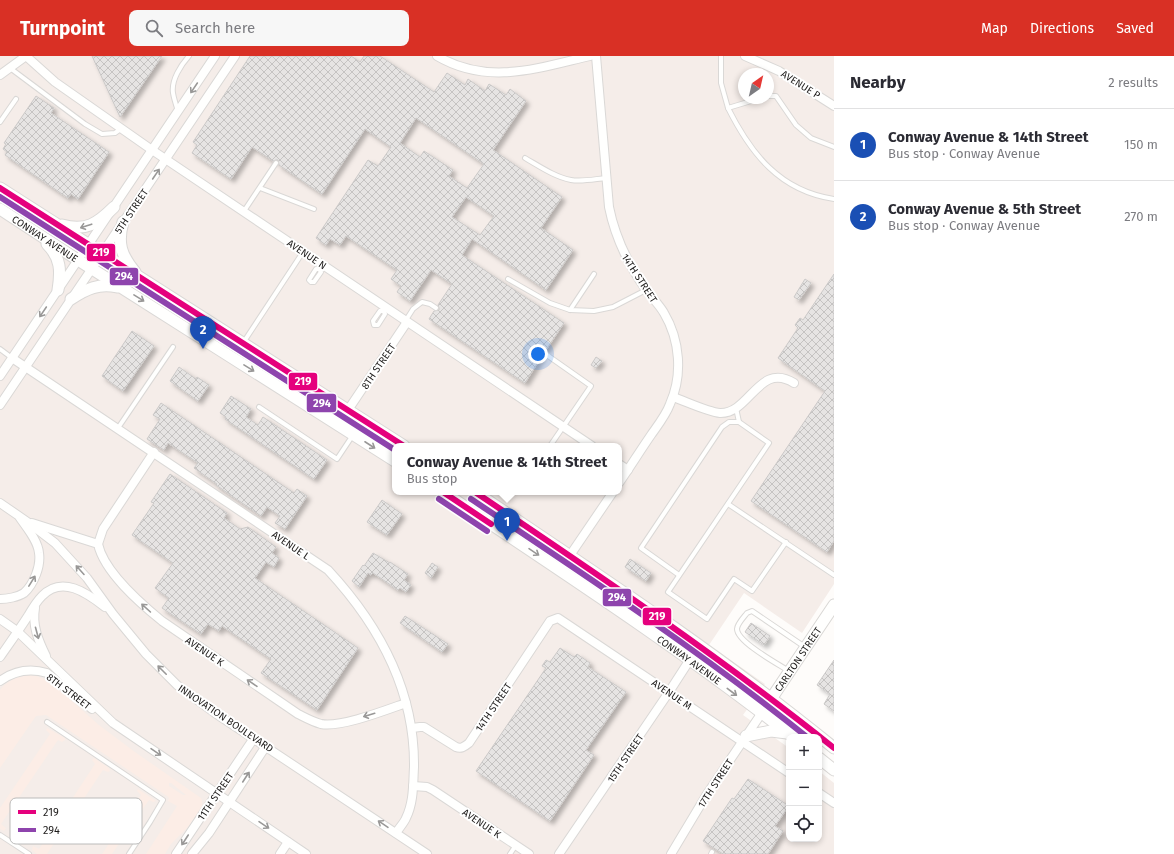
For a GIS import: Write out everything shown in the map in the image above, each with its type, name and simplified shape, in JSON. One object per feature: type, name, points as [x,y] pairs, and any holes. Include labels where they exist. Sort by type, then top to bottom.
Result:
[{"type":"street","points":[[0,75],[26,56]]},
{"type":"street","name":"AVENUE N","points":[[26,56],[55,82],[152,150],[303,251],[321,267],[384,309],[407,321],[588,443]]},
{"type":"street","name":"5TH STREET","points":[[0,376],[216,56]]},
{"type":"street","name":"5TH STREET","points":[[0,405],[235,56]]},
{"type":"street","points":[[437,56],[446,62],[464,68],[502,74],[520,72],[590,56]]},
{"type":"street","name":"14TH STREET","points":[[596,56],[606,178],[612,223],[626,259],[646,290],[664,313],[678,352],[676,388],[670,404],[622,479]]},
{"type":"street","name":"AVENUE P","points":[[745,56],[779,70],[834,106]]},
{"type":"street","name":"CONWAY AVENUE","points":[[0,188],[399,443]]},
{"type":"street","points":[[52,222],[76,228],[84,227],[95,223],[114,207]]},
{"type":"street","name":"CONWAY AVENUE","points":[[0,209],[392,459]]},
{"type":"street","points":[[123,222],[120,233],[124,258],[141,278]]},
{"type":"street","points":[[37,233],[50,246],[57,257],[60,266],[58,290]]},
{"type":"street","points":[[71,299],[90,288],[99,285],[122,288]]},
{"type":"street","name":"8TH STREET","points":[[348,410],[407,321]]},
{"type":"street","name":"AVENUE L","points":[[12,358],[328,570],[344,587],[382,642],[395,669],[412,728],[414,749],[411,802],[406,817],[396,833]]},
{"type":"street","points":[[673,397],[720,413],[736,408],[743,403],[751,393],[775,377],[785,378],[794,383]]},
{"type":"street","points":[[30,523],[98,544],[103,529],[154,452]]},
{"type":"street","points":[[622,466],[628,470]]},
{"type":"street","name":"CONWAY AVENUE","points":[[448,495],[560,570],[689,661],[789,734]]},
{"type":"street","name":"CONWAY AVENUE","points":[[479,495],[668,624],[771,699],[834,748]]},
{"type":"street","points":[[560,570],[611,495]]},
{"type":"street","name":"INNOVATION BOULEVARD","points":[[0,503],[30,523],[55,543],[87,578],[146,654],[177,685],[215,713],[427,854]]},
{"type":"street","points":[[0,599],[14,597],[24,593],[32,583],[37,573],[39,553],[36,543],[19,516]]},
{"type":"street","name":"AVENUE K","points":[[98,544],[103,560],[126,588],[147,609],[162,621],[298,714],[322,724],[336,724],[406,703]]},
{"type":"street","points":[[0,657],[36,603],[49,590],[59,586],[70,587],[89,595],[114,614]]},
{"type":"street","points":[[36,603],[34,616],[35,630],[48,661]]},
{"type":"street","name":"CARLTON STREET","points":[[761,714],[834,605]]},
{"type":"street","points":[[0,619],[17,632],[113,723],[306,854]]},
{"type":"street","name":"14TH STREET","points":[[412,728],[424,727],[456,747],[464,747],[469,743],[550,621],[555,619]]},
{"type":"street","name":"AVENUE M","points":[[555,619],[560,620],[669,692],[745,739],[786,771]]},
{"type":"street","name":"15TH STREET","points":[[559,854],[689,661]]},
{"type":"street","name":"8TH STREET","points":[[0,681],[12,674],[28,670],[47,673],[80,700],[113,723]]},
{"type":"street","name":"17TH STREET","points":[[671,854],[707,794],[761,714]]},
{"type":"street","points":[[745,739],[770,732],[786,734]]},
{"type":"street","name":"11TH STREET","points":[[176,854],[254,738]]},
{"type":"street","name":"11TH STREET","points":[[192,854],[203,841],[230,802],[266,746]]},
{"type":"street","points":[[822,760],[834,770]]},
{"type":"street","name":"AVENUE K","points":[[413,786],[427,787],[433,790],[529,854]]},
{"type":"street","points":[[822,795],[834,803]]},
{"type":"street","points":[[280,854],[288,842]]},
{"type":"lane","points":[[178,112],[172,92],[177,73],[189,56]]},
{"type":"lane","points":[[721,56],[721,83],[728,108],[738,128],[752,150],[770,170],[788,183],[804,192],[834,199]]},
{"type":"lane","points":[[9,68],[85,124],[102,134],[115,133],[122,128]]},
{"type":"lane","points":[[774,96],[776,96],[796,125],[811,138],[834,147]]},
{"type":"lane","points":[[0,122],[16,99]]},
{"type":"lane","points":[[728,108],[741,104]]},
{"type":"lane","points":[[525,158],[558,175],[572,180],[606,178]]},
{"type":"lane","points":[[244,211],[276,163]]},
{"type":"lane","points":[[260,188],[314,209]]},
{"type":"lane","points":[[242,343],[303,251]]},
{"type":"lane","points":[[570,310],[594,274]]},
{"type":"lane","points":[[508,278],[550,303],[570,310],[594,311],[613,307],[646,290]]},
{"type":"lane","points":[[407,321],[413,310],[422,302],[430,304],[436,308]]},
{"type":"lane","points":[[118,428],[173,346]]},
{"type":"lane","points":[[0,349],[12,358]]},
{"type":"lane","points":[[544,353],[591,386],[552,443]]},
{"type":"lane","points":[[259,407],[337,459],[354,434]]},
{"type":"lane","points":[[736,408],[739,422]]},
{"type":"lane","points":[[679,575],[641,548],[722,427],[729,422],[739,422],[769,443],[668,592],[707,619],[734,579],[752,592],[786,542]]},
{"type":"lane","points":[[728,504],[834,575]]},
{"type":"lane","points":[[790,672],[749,645],[740,637],[737,630],[738,625],[747,613],[752,612],[806,648]]},
{"type":"lane","points":[[47,722],[163,800],[142,834]]},
{"type":"lane","points":[[0,835],[10,842]]},
{"type":"lane","points":[[14,844],[29,854]]},
{"type":"lane","points":[[129,854],[136,844]]},
{"type":"lane","points":[[510,854],[516,845]]},
{"type":"shaded area","points":[[0,56],[834,56],[834,584],[802,633],[744,593],[709,645],[765,684],[743,715],[786,746],[786,842],[822,842],[822,773],[834,783],[834,854],[0,854]]},
{"type":"shaded area","points":[[26,676],[36,676],[49,681],[99,725],[201,798],[202,807],[189,826],[171,844],[165,854],[146,854],[177,806],[168,801],[169,798],[167,796],[46,715],[36,716],[0,768],[0,690],[9,682]],"holes":[[[169,783],[186,795],[183,795],[169,786]]]},
{"type":"shaded area","points":[[47,728],[65,738],[65,740],[62,742],[58,740],[19,798],[10,798],[10,811],[1,824],[6,828],[4,831],[0,829],[0,808],[50,734],[46,730]]},
{"type":"shaded area","points":[[94,758],[109,768],[110,771],[108,772],[103,770],[84,798],[73,798],[95,764],[92,760]]},
{"type":"shaded area","points":[[138,789],[156,801],[153,802],[149,800],[142,810],[142,798],[139,798],[141,795],[137,791]]},
{"type":"shaded area","points":[[42,844],[54,844],[47,854],[37,854],[32,850],[33,846],[39,849]]},
{"type":"shaded area","points":[[109,844],[119,844],[112,854],[102,854]]},
{"type":"building","points":[[92,56],[162,56],[120,117]]},
{"type":"building","points":[[250,56],[351,56],[360,62],[364,56],[380,56],[434,92],[447,73],[465,85],[468,79],[485,91],[489,84],[506,95],[510,89],[526,101],[493,150],[562,197],[541,228],[573,250],[546,290],[472,239],[462,255],[564,323],[546,350],[541,351],[542,356],[525,383],[429,319],[434,311],[439,310],[438,305],[452,284],[431,270],[410,301],[397,292],[401,286],[391,279],[397,270],[346,236],[340,245],[330,239],[326,245],[316,238],[368,160],[378,166],[391,147],[365,129],[322,194],[279,165],[278,160],[273,161],[252,147],[231,179],[192,153],[197,145],[193,142]],"holes":[[[416,118],[484,164],[467,188],[449,176],[453,170],[424,151],[420,157],[400,143]],[[466,197],[494,216],[480,235],[452,217]]]},
{"type":"building","points":[[36,96],[54,108],[51,113],[109,152],[78,199],[71,194],[68,198],[5,155],[7,152],[3,149],[6,144],[4,143]]},
{"type":"building","points":[[834,274],[834,541],[827,552],[751,501],[825,391],[778,358],[798,328],[795,325],[800,318],[803,320]]},
{"type":"building","points":[[805,279],[811,283],[799,300],[794,297]]},
{"type":"building","points":[[132,331],[154,346],[123,391],[102,376]]},
{"type":"building","points":[[596,357],[602,361],[596,368],[591,365]]},
{"type":"building","points":[[179,367],[196,379],[197,377],[209,385],[198,401],[170,381]]},
{"type":"building","points":[[231,396],[251,409],[246,417],[258,425],[263,417],[327,460],[314,479],[225,419],[226,417],[220,413]]},
{"type":"building","points":[[161,403],[294,493],[297,489],[307,496],[285,529],[275,523],[280,516],[267,507],[261,516],[194,468],[198,463],[168,443],[164,450],[147,439],[160,419],[153,415]]},
{"type":"building","points":[[170,474],[227,513],[224,518],[240,529],[248,527],[276,547],[272,553],[279,558],[274,567],[266,562],[255,578],[358,648],[317,710],[261,673],[271,659],[222,626],[219,631],[208,624],[201,634],[162,608],[169,598],[155,588],[173,563],[132,535],[154,503],[151,502]]},
{"type":"building","points":[[382,500],[402,514],[387,535],[367,522]]},
{"type":"building","points":[[373,553],[408,574],[404,580],[411,585],[406,592],[400,588],[398,590],[373,573],[371,575],[368,573],[359,587],[352,581]]},
{"type":"building","points":[[630,559],[651,573],[646,581],[625,567]]},
{"type":"building","points":[[432,563],[438,567],[431,578],[425,573]]},
{"type":"building","points":[[405,616],[448,644],[442,652],[400,623]]},
{"type":"building","points":[[751,623],[770,636],[764,645],[745,632]]},
{"type":"building","points":[[560,648],[574,657],[577,654],[590,663],[588,667],[626,692],[586,750],[594,755],[550,821],[476,771],[546,668],[542,666],[546,660],[550,662]]},
{"type":"building","points":[[834,660],[834,711],[824,704],[830,694],[817,685]]},
{"type":"building","points":[[748,779],[786,804],[786,810],[775,826],[783,831],[768,854],[723,854],[703,841],[732,798],[734,799]]},
{"type":"transit line","name":"219","points":[[0,188],[399,443]]},
{"type":"transit line","name":"294","points":[[0,197],[392,448]]},
{"type":"transit line","name":"219","points":[[448,495],[491,524]]},
{"type":"transit line","name":"219","points":[[479,495],[702,648],[834,748]]},
{"type":"transit line","name":"294","points":[[439,499],[487,531]]},
{"type":"transit line","name":"294","points":[[471,499],[684,644],[767,705],[803,734]]},
{"type":"place","name":"Conway Avenue & 5th Street","points":[[203,349]]},
{"type":"place","name":"Conway Avenue & 14th Street","points":[[507,541]]}]
